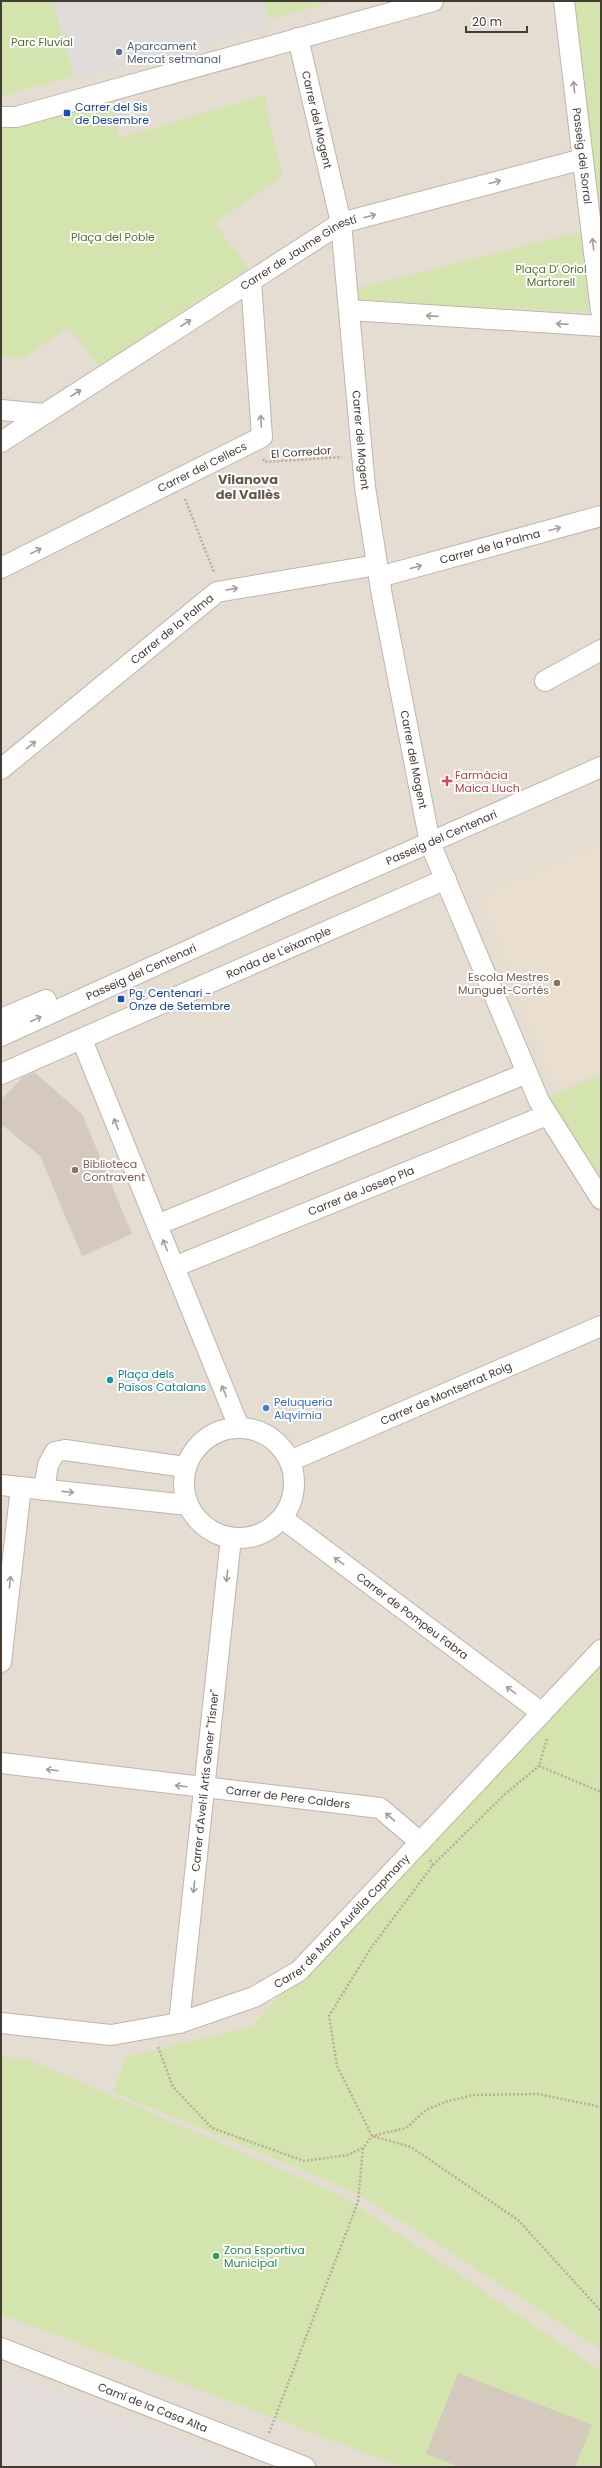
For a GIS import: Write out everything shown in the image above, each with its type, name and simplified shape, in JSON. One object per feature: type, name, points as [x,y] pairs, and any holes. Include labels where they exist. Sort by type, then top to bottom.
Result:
[{"type":"street","points":[[6,120],[432,1]]},
{"type":"street","name":"Passeig del Sorral","points":[[564,1],[601,311]]},
{"type":"street","name":"Carrer del Mogent","points":[[298,38],[341,223],[362,455],[378,571],[430,843],[539,1101],[601,1199]]},
{"type":"street","name":"Carrer de Jaume Ginestí","points":[[1,442],[341,223],[583,159]]},
{"type":"street","name":"Carrer del Cellecs","points":[[1,568],[262,437],[251,281]]},
{"type":"street","points":[[348,310],[601,326]]},
{"type":"street","points":[[1,410],[44,414]]},
{"type":"street","name":"Carrer de la Palma","points":[[1,769],[217,592],[378,571],[601,516]]},
{"type":"street","points":[[545,681],[601,650]]},
{"type":"street","name":"Passeig del Centenari","points":[[1,1036],[281,908],[601,767]]},
{"type":"street","name":"Ronda de L'eixample","points":[[1,1074],[82,1040],[446,880]]},
{"type":"street","name":"Passeig del Centenari","points":[[1,1019],[179,943],[281,908]]},
{"type":"street","points":[[82,1040],[238,1427]]},
{"type":"street","points":[[157,1225],[527,1073]]},
{"type":"street","name":"Carrer de Jossep Pla","points":[[174,1267],[548,1115]]},
{"type":"street","name":"Carrer de Montserrat Roig","points":[[290,1461],[601,1326]]},
{"type":"street","points":[[238,1427],[264,1433],[280,1445],[290,1461],[295,1480],[292,1501],[282,1518],[271,1529],[253,1537],[231,1538],[220,1536],[205,1528],[192,1514],[183,1492],[185,1467],[188,1459],[202,1440],[219,1430],[238,1427]]},
{"type":"street","points":[[44,1490],[48,1465],[55,1452],[66,1450],[185,1467]]},
{"type":"street","points":[[1,1485],[188,1505]]},
{"type":"street","points":[[1,1662],[21,1487]]},
{"type":"street","name":"Carrer de Pompeu Fabra","points":[[282,1518],[542,1713]]},
{"type":"street","name":"Carrer d'Avel·lí Artís Gener \"Tísner\"","points":[[179,2023],[231,1538]]},
{"type":"street","name":"Carrer de Maria Aurèlia Capmany","points":[[1,2023],[111,2035],[179,2023],[254,1997],[299,1971],[601,1650]]},
{"type":"street","name":"Carrer de Pere Calders","points":[[1,1763],[204,1789],[380,1808],[420,1842]]},
{"type":"street","name":"Camí de la Casa Alta","points":[[1,2348],[305,2467]]},
{"type":"path","name":"El Corredor","points":[[250,443],[265,462],[362,455]]},
{"type":"path","points":[[177,480],[221,592]]},
{"type":"path","points":[[548,1735],[539,1766],[504,1794],[433,1865],[371,1948],[329,2016],[337,2066],[372,2136],[411,2146],[518,2220],[601,2311]]},
{"type":"path","points":[[539,1766],[601,1792]]},
{"type":"path","points":[[420,1842],[433,1865]]},
{"type":"path","points":[[150,2028],[173,2086],[212,2128],[304,2161],[348,2155],[363,2148],[372,2136],[406,2128],[426,2110],[444,2102],[473,2095],[538,2094],[601,2107]]},
{"type":"path","points":[[263,2450],[358,2202],[363,2148]]},
{"type":"shaded area","name":"Aparcament Mercat setmanal","points":[[53,1],[264,1],[271,26],[74,78]]},
{"type":"shaded area","points":[[335,1],[601,1],[601,1647],[251,2026],[125,2057],[113,2091],[348,2189],[419,2232],[601,2350],[601,2467],[250,2467],[1,2369],[1,97]]},
{"type":"shaded area","name":"Escola Mestres Munguet-Cortés","points":[[601,843],[601,1071],[555,1090],[480,896]]},
{"type":"shaded area","points":[[1,2369],[250,2466],[1,2467]]},
{"type":"green space","name":"Aparcament Mercat setmanal","points":[[1,1],[335,1],[1,97]]},
{"type":"green space","points":[[564,1],[601,1],[601,311]]},
{"type":"green space","name":"Plaça del Poble","points":[[264,95],[282,176],[215,223],[249,268],[99,366],[68,327],[23,359],[1,356],[1,128],[109,97],[120,138]]},
{"type":"green space","name":"Plaça D' Oriol Martorell","points":[[583,231],[592,312],[356,303],[355,289]]},
{"type":"green space","points":[[601,1075],[601,1199],[539,1101]]},
{"type":"green space","points":[[601,1647],[601,2350],[419,2232],[348,2189],[113,2092],[125,2057],[251,2026]]},
{"type":"green space","name":"Zona Esportiva Municipal","points":[[1,2056],[30,2060],[344,2197],[601,2371],[601,2467],[402,2467],[1,2314]]},
{"type":"building","name":"Biblioteca Contravent","points":[[34,1072],[82,1114],[132,1234],[82,1256],[40,1156],[1,1124],[1,1100],[23,1077]]},
{"type":"building","points":[[458,2373],[592,2425],[575,2467],[460,2467],[426,2454]]},
{"type":"place","name":"Aparcament Mercat setmanal","points":[[119,52]]},
{"type":"place","name":"Carrer del Sis de Desembre","points":[[67,113]]},
{"type":"place","name":"Farmàcia Maica Lluch","points":[[447,781]]},
{"type":"place","name":"Escola Mestres Munguet-Cortés","points":[[557,983]]},
{"type":"place","name":"Pg. Centenari - Onze de Setembre","points":[[121,999]]},
{"type":"place","name":"Biblioteca Contravent","points":[[75,1170]]},
{"type":"place","name":"Plaça dels Països Catalans","points":[[110,1380]]},
{"type":"place","name":"Peluqueria Alqvimia","points":[[266,1408]]},
{"type":"place","name":"Zona Esportiva Municipal","points":[[216,2256]]},
{"type":"district","name":"Vilanova del Vallès","points":[[248,486]]},
{"type":"park label","name":"Parc Fluvial","points":[[42,42]]}]
